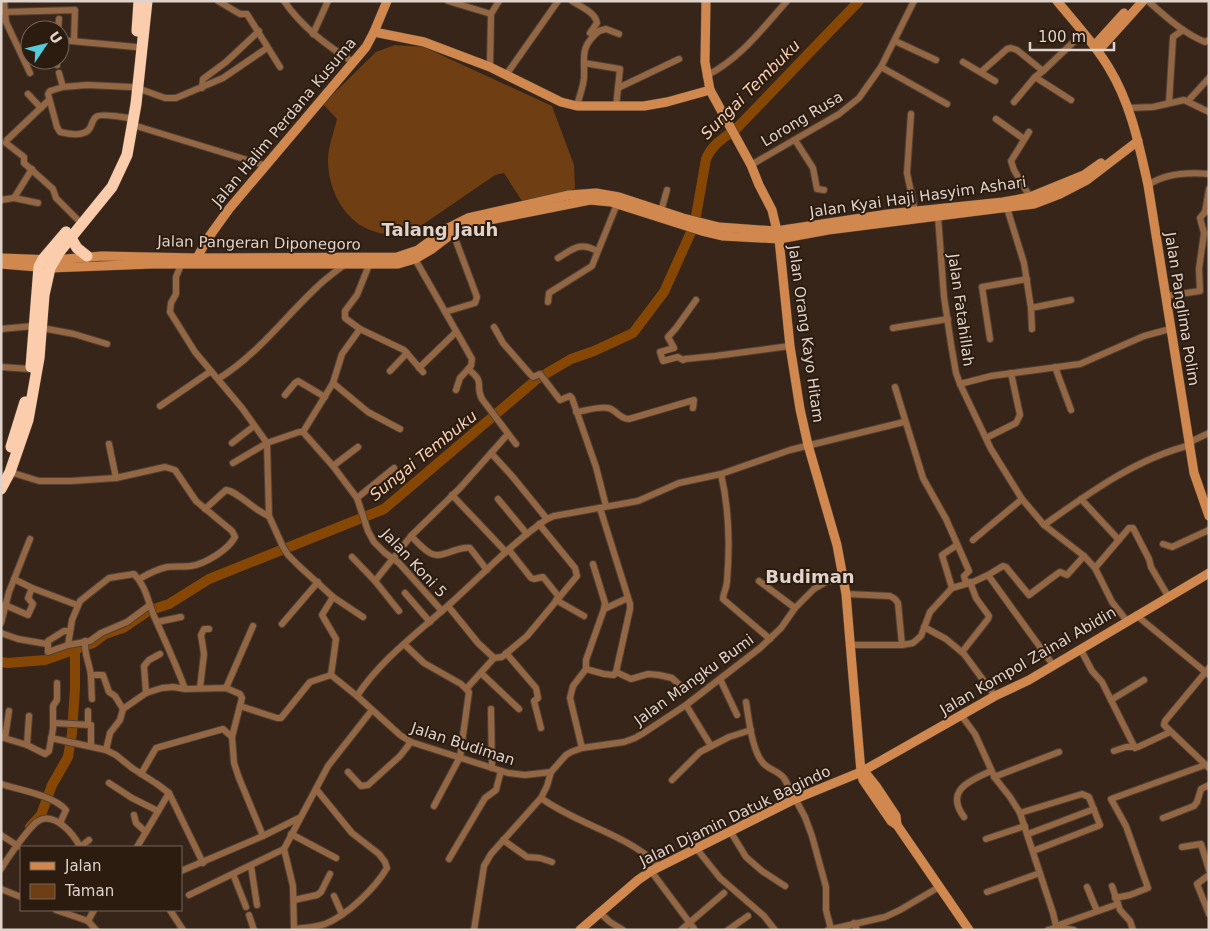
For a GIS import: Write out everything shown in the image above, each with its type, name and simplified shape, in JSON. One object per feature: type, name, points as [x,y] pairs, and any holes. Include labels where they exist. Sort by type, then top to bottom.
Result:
[{"type":"highway","points":[[134,88],[139,1]]},
{"type":"highway","points":[[46,264],[71,238],[112,187],[127,155],[134,88],[147,1]]},
{"type":"highway","points":[[1,489],[33,396],[38,327],[46,264],[77,219],[112,174],[130,121]]},
{"type":"highway","points":[[71,238],[77,248],[87,256]]},
{"type":"highway","points":[[18,438],[38,327]]},
{"type":"main road","name":"Jalan Halim Perdana Kusuma","points":[[197,258],[221,220],[366,47],[387,1]]},
{"type":"main road","name":"Jalan Orang Kayo Hitam","points":[[706,1],[706,76],[710,90],[751,164],[772,210],[777,235],[790,346],[800,410],[834,536],[846,594],[860,772]]},
{"type":"main road","name":"Jalan Panglima Polim","points":[[1057,1],[1096,48],[1110,69],[1128,108],[1137,138],[1148,185],[1194,473],[1209,516]]},
{"type":"main road","points":[[1096,48],[1135,1]]},
{"type":"main road","points":[[1096,48],[1143,1]]},
{"type":"main road","points":[[374,32],[424,42],[490,67],[561,102],[577,106],[644,106],[710,90]]},
{"type":"main road","name":"Jalan Kyai Haji Hasyim Ashari","points":[[777,235],[889,218],[916,211],[1030,198],[1087,180],[1137,138]]},
{"type":"main road","name":"Jalan Kyai Haji Hasyim Ashari","points":[[889,218],[938,216],[1034,204],[1058,190]]},
{"type":"main road","name":"Jalan Pangeran Diponegoro","points":[[46,264],[87,256],[157,256],[304,261],[344,265],[398,264],[416,259],[453,233],[475,223],[569,195],[596,193],[619,197],[719,227],[777,235]]},
{"type":"main road","name":"Jalan Pangeran Diponegoro","points":[[46,264],[181,264],[397,257],[418,250],[460,221],[590,200],[617,204],[723,236],[777,235]]},
{"type":"main road","points":[[1,258],[46,264]]},
{"type":"main road","points":[[1,264],[46,264]]},
{"type":"main road","name":"Jalan Kompol Zainal Abidin","points":[[860,772],[995,696],[1029,680],[1209,573]]},
{"type":"main road","points":[[860,772],[863,780],[891,821],[897,825],[969,930]]},
{"type":"main road","name":"Jalan Djamin Datuk Bagindo","points":[[580,930],[599,912],[651,871],[795,800],[860,772]]},
{"type":"street","points":[[4,1],[3,11],[6,22],[30,73]]},
{"type":"street","points":[[218,1],[240,14],[247,14],[280,67]]},
{"type":"street","points":[[284,1],[293,14],[313,34],[353,62]]},
{"type":"street","points":[[313,34],[328,1]]},
{"type":"street","points":[[448,1],[491,14]]},
{"type":"street","points":[[490,67],[491,14],[499,1]]},
{"type":"street","points":[[506,75],[558,1]]},
{"type":"street","points":[[572,1],[593,14],[596,19],[597,24],[590,33]]},
{"type":"street","points":[[706,76],[730,62],[752,41],[787,1]]},
{"type":"street","name":"Lorong Rusa","points":[[751,164],[795,140],[859,98],[880,67],[914,1]]},
{"type":"street","points":[[1148,1],[1183,30],[1205,42],[1209,40]]},
{"type":"street","points":[[3,11],[75,10],[74,41]]},
{"type":"street","points":[[577,106],[584,80],[583,55],[586,47],[599,31],[606,30],[619,34]]},
{"type":"street","points":[[1168,103],[1173,37],[1183,30]]},
{"type":"street","points":[[202,88],[203,79],[226,62],[259,31]]},
{"type":"street","points":[[1014,102],[1035,77],[1083,33]]},
{"type":"street","points":[[70,41],[136,47]]},
{"type":"street","points":[[894,41],[936,60]]},
{"type":"street","points":[[267,48],[224,78],[176,98],[165,98],[134,88],[87,85],[63,87],[48,92],[60,132],[75,134],[85,132],[90,128],[94,118],[99,115],[130,121],[267,166]]},
{"type":"street","points":[[981,72],[1007,49],[1012,48],[1043,71]]},
{"type":"street","points":[[618,88],[679,59]]},
{"type":"street","points":[[963,62],[996,81]]},
{"type":"street","points":[[584,63],[620,69],[616,107]]},
{"type":"street","points":[[880,67],[947,104]]},
{"type":"street","points":[[59,73],[63,87]]},
{"type":"street","points":[[1035,77],[1071,100]]},
{"type":"street","points":[[1188,101],[1209,78]]},
{"type":"street","points":[[28,94],[40,108]]},
{"type":"street","points":[[50,100],[6,143],[24,157],[24,163],[53,189],[56,198],[77,219]]},
{"type":"street","points":[[1128,108],[1153,107],[1179,100],[1188,101],[1209,112]]},
{"type":"street","points":[[911,114],[907,173],[916,211]]},
{"type":"street","points":[[996,119],[1024,139]]},
{"type":"street","points":[[1029,132],[1011,161],[1030,198]]},
{"type":"street","points":[[795,140],[813,168],[818,189],[824,190]]},
{"type":"street","points":[[14,198],[32,170]]},
{"type":"street","points":[[1148,185],[1164,177],[1177,174],[1209,174]]},
{"type":"street","points":[[661,211],[667,190]]},
{"type":"street","points":[[1166,296],[1200,291],[1201,256],[1205,247],[1200,218],[1207,212],[1209,190]]},
{"type":"street","points":[[1,200],[14,198],[38,202]]},
{"type":"street","points":[[548,302],[548,294],[552,290],[592,266],[617,204]]},
{"type":"street","points":[[1007,208],[1024,263],[1032,308],[1032,329]]},
{"type":"street","name":"Jalan Fatahillah","points":[[938,216],[948,319],[956,373],[960,384],[1003,470],[1022,499],[1044,525],[1084,556],[1095,568],[1112,602],[1127,621]]},
{"type":"street","points":[[445,312],[471,305],[475,303],[477,297],[453,233]]},
{"type":"street","points":[[558,258],[580,246],[590,247],[597,251]]},
{"type":"street","points":[[1201,256],[1209,258]]},
{"type":"street","points":[[416,259],[472,359],[468,369],[460,378],[456,390]]},
{"type":"street","points":[[181,264],[176,277],[176,294],[171,304],[170,312],[194,352],[242,408],[267,443],[269,516],[283,547],[288,555],[333,596],[363,617]]},
{"type":"street","points":[[218,379],[241,362],[317,286],[344,265]]},
{"type":"street","points":[[370,265],[357,295],[344,315],[351,324],[396,345],[407,353],[421,370],[456,332]]},
{"type":"street","points":[[990,339],[982,287],[1026,279]]},
{"type":"street","points":[[696,300],[668,337],[674,348],[660,352],[663,361],[678,357],[683,360],[790,346]]},
{"type":"street","points":[[1032,308],[1071,300]]},
{"type":"street","points":[[893,328],[948,319]]},
{"type":"street","points":[[1,329],[38,327],[74,334],[107,344]]},
{"type":"street","points":[[494,327],[504,343],[530,374],[534,377],[542,376],[560,400],[570,396],[572,398],[596,467],[603,507],[630,609],[614,675],[586,669]]},
{"type":"street","points":[[233,464],[267,443],[303,432],[333,383],[342,354],[360,329]]},
{"type":"street","points":[[960,384],[991,376],[1080,364],[1144,336],[1170,329]]},
{"type":"street","points":[[390,371],[407,353]]},
{"type":"street","points":[[1,367],[30,369]]},
{"type":"street","points":[[1055,367],[1071,410]]},
{"type":"street","points":[[468,369],[479,380],[480,395],[492,414],[516,444]]},
{"type":"street","points":[[160,406],[211,371]]},
{"type":"street","points":[[986,438],[1016,423],[1020,414],[1011,373]]},
{"type":"street","points":[[286,395],[298,381],[325,397]]},
{"type":"street","points":[[333,383],[368,412],[400,429]]},
{"type":"street","points":[[895,388],[904,422],[923,478],[946,520],[969,571],[964,576],[989,616],[962,652]]},
{"type":"street","points":[[576,412],[605,408],[614,411],[624,419],[694,400],[693,408]]},
{"type":"street","points":[[357,696],[377,669],[507,551],[547,519],[554,516],[638,501],[678,483],[721,474],[775,454],[904,422]]},
{"type":"street","points":[[232,443],[254,426]]},
{"type":"street","name":"Jalan Koni 5","points":[[303,432],[333,466],[357,498],[367,524],[368,532],[374,542],[385,553],[394,558],[494,658]]},
{"type":"street","points":[[1044,525],[1104,484],[1135,467],[1190,444],[1209,433]]},
{"type":"street","points":[[375,581],[411,536],[508,434]]},
{"type":"street","points":[[109,444],[116,478]]},
{"type":"street","points":[[333,466],[358,447]]},
{"type":"street","points":[[491,454],[512,476],[547,519]]},
{"type":"street","points":[[5,473],[39,481],[116,478],[158,467],[170,468],[179,476],[196,501],[234,533],[235,537],[230,545],[216,556],[193,566],[169,567],[138,579]]},
{"type":"street","points":[[357,498],[394,468]]},
{"type":"street","points":[[721,474],[728,508],[727,583],[723,599],[770,639]]},
{"type":"street","points":[[205,509],[223,492],[230,490],[252,508],[269,516]]},
{"type":"street","points":[[452,495],[531,578],[543,577],[557,598],[584,616]]},
{"type":"street","points":[[498,499],[527,534]]},
{"type":"street","points":[[973,540],[1022,499]]},
{"type":"street","points":[[1081,499],[1119,540]]},
{"type":"street","points":[[467,688],[494,658],[502,657],[532,631],[557,598],[577,576],[577,572],[539,524]]},
{"type":"street","points":[[1095,568],[1129,528],[1133,528],[1168,596]]},
{"type":"street","points":[[1163,544],[1172,547],[1209,530]]},
{"type":"street","points":[[411,536],[434,555],[439,556],[457,548],[470,548],[487,570]]},
{"type":"street","points":[[1,623],[5,605],[30,539]]},
{"type":"street","points":[[952,588],[942,555],[957,545]]},
{"type":"street","points":[[850,645],[902,645],[917,640],[921,636],[930,612],[952,588],[988,575],[1003,566],[1006,567],[1029,596],[1060,572],[1067,575],[1084,556]]},
{"type":"street","points":[[352,558],[375,581],[399,611]]},
{"type":"street","points":[[582,748],[570,698],[573,686],[586,669],[586,660],[604,609],[605,603],[593,564]]},
{"type":"street","points":[[68,645],[77,605],[109,578],[134,574],[172,652],[185,689]]},
{"type":"street","points":[[988,575],[1053,665]]},
{"type":"street","name":"Jalan Mangku Bumi","points":[[550,772],[571,752],[582,748],[635,738],[686,705],[770,639],[795,608],[814,589],[834,579],[843,577]]},
{"type":"street","points":[[14,579],[77,605]]},
{"type":"street","points":[[282,624],[318,582]]},
{"type":"street","points":[[759,582],[795,608]]},
{"type":"street","points":[[5,605],[28,616],[33,604],[28,598],[32,588]]},
{"type":"street","points":[[405,593],[430,622]]},
{"type":"street","points":[[846,594],[890,596],[896,599],[900,616],[902,645]]},
{"type":"street","points":[[240,706],[281,718],[310,682],[331,675],[336,639],[322,615],[333,596]]},
{"type":"street","points":[[604,609],[628,598]]},
{"type":"street","points":[[70,631],[64,631],[48,641],[48,652],[68,645],[85,644],[101,632],[127,622],[152,609]]},
{"type":"street","points":[[1048,930],[1097,912],[1148,888],[1126,826],[1111,799],[1207,767],[1164,725],[1165,720],[1208,672],[1136,615]]},
{"type":"street","points":[[157,622],[181,617]]},
{"type":"street","points":[[226,688],[252,626]]},
{"type":"street","points":[[924,627],[946,639],[962,652],[995,696]]},
{"type":"street","points":[[200,688],[204,654],[201,635],[204,629],[209,629]]},
{"type":"street","points":[[1,632],[18,639],[47,644]]},
{"type":"street","points":[[85,644],[91,675],[92,700]]},
{"type":"street","points":[[404,644],[424,663],[467,688],[470,696],[460,757],[434,806]]},
{"type":"street","points":[[1080,650],[1102,682],[1135,748]]},
{"type":"street","points":[[506,653],[536,688],[538,698],[534,701],[534,706],[541,728]]},
{"type":"street","points":[[146,693],[144,666],[148,660],[160,654]]},
{"type":"street","points":[[616,672],[632,679],[648,674],[672,678],[684,689]]},
{"type":"street","points":[[481,674],[519,709]]},
{"type":"street","points":[[91,675],[103,675],[109,692],[115,696],[123,708]]},
{"type":"street","name":"Jalan Budiman","points":[[331,675],[400,735],[411,742],[501,771],[525,775],[550,772]]},
{"type":"street","points":[[720,679],[736,715]]},
{"type":"street","points":[[1111,700],[1144,680]]},
{"type":"street","points":[[9,711],[3,737],[47,754],[53,723],[53,706],[57,700],[57,682]]},
{"type":"street","points":[[106,750],[110,733],[120,720],[123,708],[146,693],[166,687],[185,689],[226,688],[240,694],[242,698],[232,736],[234,763],[263,836]]},
{"type":"street","points":[[746,702],[759,758],[768,768],[779,773],[784,778],[805,817],[817,851],[826,887],[826,910],[830,929],[856,926],[885,917],[939,887]]},
{"type":"street","points":[[686,705],[711,746]]},
{"type":"street","points":[[491,709],[492,768]]},
{"type":"street","points":[[189,895],[284,849],[333,758],[372,710]]},
{"type":"street","points":[[88,711],[88,725]]},
{"type":"street","points":[[961,715],[975,734],[992,774],[1020,813],[1056,928]]},
{"type":"street","points":[[27,745],[29,716]]},
{"type":"street","points":[[53,723],[92,726],[91,746]]},
{"type":"street","points":[[141,774],[153,752],[160,746],[223,729],[232,736]]},
{"type":"street","points":[[672,780],[700,752],[741,732],[752,730]]},
{"type":"street","points":[[1114,751],[1126,747],[1135,748],[1170,732]]},
{"type":"street","points":[[51,738],[106,750],[158,784],[169,794],[203,863]]},
{"type":"street","points":[[348,772],[361,786],[368,785],[400,756],[411,742]]},
{"type":"street","points":[[964,817],[958,802],[962,786],[1059,752]]},
{"type":"street","points":[[449,859],[485,798],[496,790],[501,771]]},
{"type":"street","points":[[474,930],[484,866],[491,854],[541,798],[547,786],[550,772]]},
{"type":"street","points":[[110,783],[132,798],[158,811]]},
{"type":"street","points":[[1,784],[53,801],[66,810],[60,823]]},
{"type":"street","points":[[1164,818],[1194,806],[1198,802],[1201,789],[1209,785]]},
{"type":"street","points":[[284,849],[293,886],[294,929],[323,924],[342,914],[379,882],[387,868],[379,854],[343,824],[316,789]]},
{"type":"street","points":[[138,846],[169,794]]},
{"type":"street","points":[[1020,813],[1082,794],[1089,797],[1099,819],[1100,825],[1098,826],[1033,851]]},
{"type":"street","points":[[541,798],[562,811],[637,848],[650,856],[660,866]]},
{"type":"street","points":[[1028,834],[1094,809]]},
{"type":"street","points":[[134,815],[136,823],[146,832]]},
{"type":"street","points":[[182,871],[263,836],[300,817]]},
{"type":"street","points":[[1,869],[15,844],[38,821],[48,819],[60,823],[76,838],[80,846]]},
{"type":"street","points":[[986,839],[1025,826]]},
{"type":"street","points":[[730,831],[746,857],[762,871],[785,886]]},
{"type":"street","points":[[291,834],[336,858]]},
{"type":"street","points":[[1,835],[15,844]]},
{"type":"street","points":[[81,846],[89,840]]},
{"type":"street","points":[[503,840],[527,857],[540,858],[552,862]]},
{"type":"street","points":[[1182,847],[1201,844],[1209,870]]},
{"type":"street","points":[[696,848],[720,878],[764,916],[775,930]]},
{"type":"street","points":[[250,866],[257,905]]},
{"type":"street","points":[[651,871],[695,930]]},
{"type":"street","points":[[987,892],[1040,873]]},
{"type":"street","points":[[232,874],[246,907]]},
{"type":"street","points":[[294,900],[317,895],[322,892],[330,874]]},
{"type":"street","points":[[1209,875],[1197,884],[1209,914]]},
{"type":"street","points":[[1112,886],[1122,913],[1130,921],[1133,930]]},
{"type":"street","points":[[1087,887],[1097,912]]},
{"type":"street","points":[[1,888],[20,897]]},
{"type":"street","points":[[681,930],[724,893]]},
{"type":"street","points":[[334,896],[342,914]]},
{"type":"street","points":[[59,911],[88,920],[96,930]]},
{"type":"street","points":[[88,920],[93,911]]},
{"type":"street","points":[[171,911],[183,930]]},
{"type":"street","points":[[599,912],[623,930]]},
{"type":"street","points":[[249,915],[254,930]]},
{"type":"street","points":[[728,930],[748,916]]},
{"type":"street","points":[[1056,928],[1074,930]]},
{"type":"green space","points":[[395,45],[424,47],[552,106],[574,165],[575,189],[522,201],[504,173],[495,175],[415,230],[386,234],[365,228],[355,222],[340,204],[331,183],[328,155],[337,119],[323,104],[376,52]]},
{"type":"waterway","name":"Sungai Tembuku","points":[[696,216],[706,159],[712,149],[736,129],[859,1]]},
{"type":"waterway","name":"Sungai Tembuku","points":[[1,662],[45,660],[93,643],[105,634],[123,628],[148,611],[169,604],[209,579],[384,509],[537,379],[571,359],[594,351],[633,333],[664,292],[691,232]]},
{"type":"waterway","points":[[30,827],[41,815],[52,785],[68,757],[72,733],[75,688],[75,649]]},
{"type":"district","name":"Talang Jauh","points":[[440,230]]},
{"type":"district","name":"Budiman","points":[[810,577]]}]
